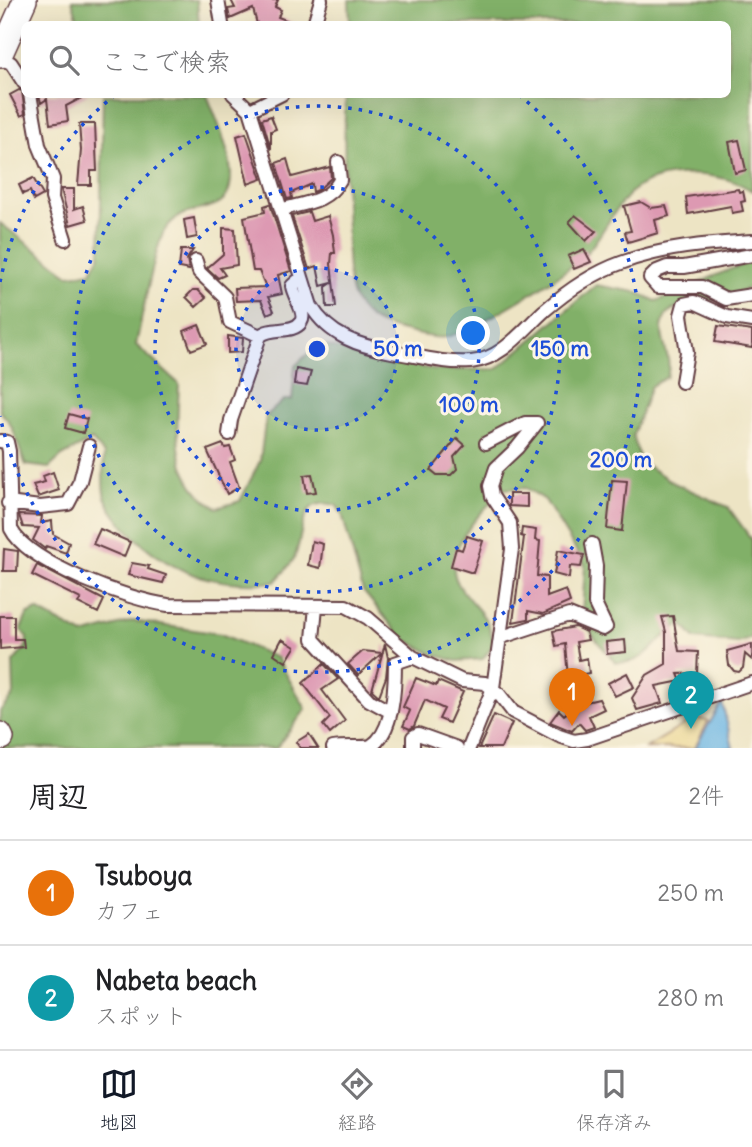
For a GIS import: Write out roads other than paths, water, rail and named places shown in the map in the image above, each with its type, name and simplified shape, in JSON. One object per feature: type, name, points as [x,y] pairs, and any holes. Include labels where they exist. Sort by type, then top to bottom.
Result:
[{"type":"highway","points":[[0,57],[25,0]]},
{"type":"street","points":[[218,0],[222,21]]},
{"type":"street","points":[[315,21],[321,0]]},
{"type":"street","points":[[0,57],[11,63],[21,78]]},
{"type":"street","points":[[31,98],[36,111],[39,145],[53,179],[52,198],[65,239]]},
{"type":"street","points":[[237,98],[250,110],[302,277],[317,316],[356,344],[442,361],[472,362],[488,358],[504,348],[566,294],[620,263],[689,245],[752,241]]},
{"type":"street","points":[[250,110],[274,98]]},
{"type":"street","points":[[282,209],[322,199],[331,194],[340,180],[338,162]]},
{"type":"street","points":[[752,254],[684,267],[667,267],[650,278],[658,287],[702,287],[726,299],[752,295]]},
{"type":"street","points":[[196,261],[199,272],[225,297],[230,322],[260,336]]},
{"type":"street","points":[[229,435],[231,420],[260,336],[269,330],[296,327],[302,322],[303,316],[292,286],[302,277]]},
{"type":"street","points":[[682,382],[687,352],[681,315],[684,304],[694,302],[727,317],[752,321]]},
{"type":"street","points":[[469,748],[493,688],[502,638],[512,534],[510,523],[492,496],[490,486],[496,468],[537,423],[525,423],[486,443]]},
{"type":"street","points":[[0,441],[7,442],[9,451],[8,503],[11,529],[31,551],[123,595],[168,605],[346,606],[359,611],[412,657],[462,681],[485,682],[513,712],[575,744],[752,683]]},
{"type":"street","points":[[8,503],[40,506],[68,504],[80,481],[89,446]]},
{"type":"street","points":[[502,638],[569,615],[603,629],[606,627],[595,604],[596,566],[592,544]]},
{"type":"street","points":[[316,607],[313,639],[369,700],[391,712]]},
{"type":"street","points":[[333,748],[372,746],[391,712],[395,663],[412,657]]},
{"type":"street","points":[[413,748],[414,737],[418,734],[426,734],[457,748]]},
{"type":"water","points":[[722,702],[733,748],[695,748]]},
{"type":"place","name":"Tsuboya","points":[[572,726]]},
{"type":"place","name":"Nabeta beach","points":[[691,729]]}]
